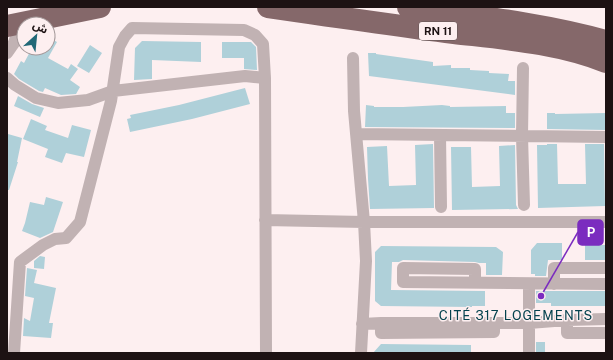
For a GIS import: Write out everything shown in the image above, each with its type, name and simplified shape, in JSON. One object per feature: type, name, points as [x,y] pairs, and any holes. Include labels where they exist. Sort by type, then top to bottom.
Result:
[{"type":"highway","points":[[14,24],[100,7]]},
{"type":"highway","name":"RN 11","points":[[268,7],[359,21],[541,44],[606,62]]},
{"type":"highway","name":"RN 11","points":[[408,7],[555,28],[606,41]]},
{"type":"street","points":[[7,53],[14,43],[14,24]]},
{"type":"street","points":[[14,353],[20,262],[43,245],[55,239],[66,238],[80,222],[111,101],[119,47],[125,36],[132,28],[244,30],[255,35],[263,44],[265,78],[266,353]]},
{"type":"street","points":[[353,58],[354,111],[366,262],[361,353]]},
{"type":"street","points":[[522,68],[524,205]]},
{"type":"street","points":[[7,78],[15,85],[36,98],[58,103],[88,100],[113,91],[245,76],[265,78]]},
{"type":"street","points":[[356,134],[606,137]]},
{"type":"street","points":[[440,135],[441,207]]},
{"type":"street","points":[[266,220],[364,222],[606,222]]},
{"type":"street","points":[[475,283],[475,269],[403,268],[403,282],[529,284],[606,284]]},
{"type":"street","points":[[554,284],[554,268],[606,268]]},
{"type":"street","points":[[529,284],[529,353]]},
{"type":"street","points":[[362,324],[529,323],[606,319]]},
{"type":"street","points":[[567,320],[567,333],[606,333]]},
{"type":"building","points":[[142,41],[201,42],[201,62],[152,60],[152,79],[134,80],[135,48]]},
{"type":"building","points":[[222,42],[251,42],[256,47],[257,70],[244,69],[244,58],[222,58]]},
{"type":"building","points":[[90,45],[102,53],[89,73],[77,66]]},
{"type":"building","points":[[368,53],[433,62],[433,66],[451,65],[451,68],[470,68],[470,70],[489,71],[489,73],[509,74],[508,81],[515,81],[515,95],[369,76]]},
{"type":"building","points":[[28,56],[49,56],[48,58],[68,69],[71,64],[78,69],[70,80],[80,87],[76,94],[61,95],[45,88],[43,92],[39,91],[19,79],[14,74],[21,61],[24,63]]},
{"type":"building","points":[[245,88],[250,104],[192,119],[130,132],[127,119],[131,118],[130,115],[179,105]]},
{"type":"building","points":[[18,96],[32,104],[44,108],[40,117],[14,106]]},
{"type":"building","points":[[366,105],[374,107],[442,105],[450,107],[506,106],[506,113],[515,113],[515,128],[365,127]]},
{"type":"building","points":[[547,113],[606,113],[606,130],[547,129]]},
{"type":"building","points":[[31,119],[47,126],[45,130],[68,138],[72,125],[91,130],[84,157],[66,153],[62,163],[45,157],[48,149],[23,139]]},
{"type":"building","points":[[8,134],[22,138],[18,162],[9,190],[7,190],[7,139]]},
{"type":"building","points":[[433,144],[434,208],[370,209],[367,147],[387,146],[389,186],[416,185],[415,145]]},
{"type":"building","points":[[557,144],[558,184],[586,184],[585,144],[604,144],[605,206],[538,208],[537,145]]},
{"type":"building","points":[[515,145],[516,205],[518,209],[452,210],[451,147],[471,147],[472,187],[500,186],[499,146]]},
{"type":"building","points":[[46,197],[63,202],[53,232],[40,238],[22,231],[30,202],[44,205]]},
{"type":"building","points":[[537,243],[562,243],[562,260],[548,260],[546,276],[535,276],[535,274],[531,274],[531,250]]},
{"type":"building","points":[[585,245],[606,245],[606,260],[585,260]]},
{"type":"building","points":[[381,246],[496,247],[503,252],[502,275],[486,275],[486,263],[403,260],[399,262],[392,262],[391,290],[485,291],[485,306],[381,306],[375,301],[375,252]]},
{"type":"building","points":[[40,256],[45,257],[44,269],[34,268],[34,261]]},
{"type":"building","points":[[27,268],[37,270],[34,283],[56,288],[49,323],[53,323],[51,338],[23,336],[24,318],[30,321],[34,298],[25,296]]},
{"type":"building","points":[[536,291],[606,291],[606,306],[551,306],[551,303],[536,303]]},
{"type":"building","points":[[536,342],[545,342],[545,353],[536,353]]},
{"type":"building","points":[[381,344],[471,345],[471,353],[373,353]]},
{"type":"place","name":"P","points":[[541,296]]},
{"type":"district","name":"CITÉ 317 LOGEMENTS","points":[[516,315]]}]
